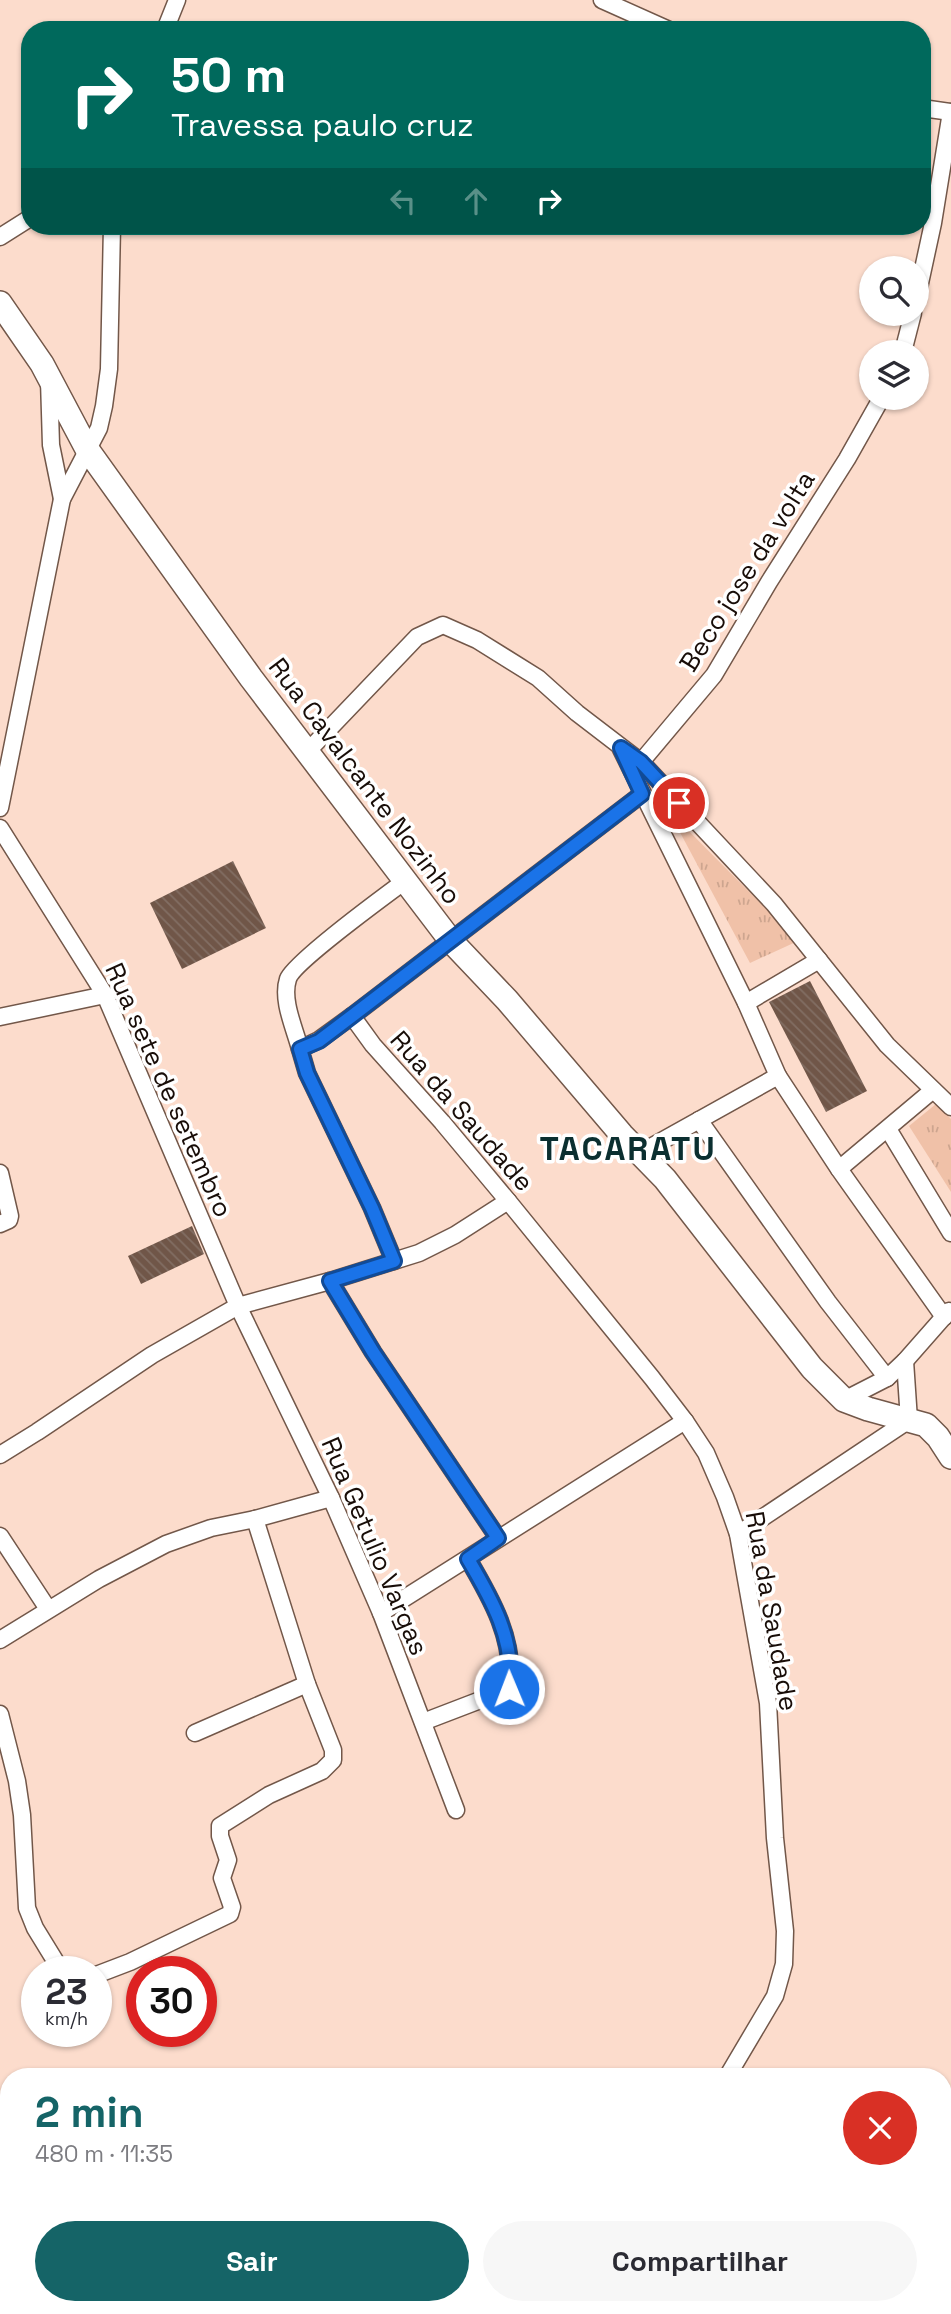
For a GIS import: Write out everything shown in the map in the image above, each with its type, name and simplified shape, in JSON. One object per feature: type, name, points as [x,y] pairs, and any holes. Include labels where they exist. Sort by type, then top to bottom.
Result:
[{"type":"main road","name":"Rua Cavalcante Nozinho","points":[[0,303],[42,364],[87,449],[307,752],[451,941],[507,1000],[665,1179],[812,1368],[845,1400],[926,1425],[945,1434]]},
{"type":"main road","points":[[945,1434],[951,1457]]},
{"type":"street","points":[[169,21],[177,0]]},
{"type":"street","points":[[602,0],[649,21]]},
{"type":"street","points":[[931,109],[951,112],[931,232]]},
{"type":"street","points":[[0,237],[21,224]]},
{"type":"street","points":[[0,808],[62,499],[99,428],[104,406],[109,369],[112,235]]},
{"type":"street","points":[[926,256],[930,235]]},
{"type":"street","points":[[49,380],[51,444],[62,499]]},
{"type":"street","name":"Beco jose da volta","points":[[641,762],[714,675],[875,410]]},
{"type":"street","points":[[307,752],[416,637],[443,625],[477,640],[538,678],[641,762],[774,904],[887,1045],[951,1107]]},
{"type":"street","points":[[621,748],[746,1003],[778,1076],[839,1169],[947,1313],[887,1378],[845,1400]]},
{"type":"street","points":[[300,1049],[319,1041],[642,794]]},
{"type":"street","name":"Rua sete de setembro","points":[[0,828],[105,995],[238,1306]]},
{"type":"street","points":[[394,1261],[372,1208],[307,1073],[286,992],[290,975],[346,926],[405,881]]},
{"type":"street","points":[[746,1003],[819,960]]},
{"type":"street","points":[[0,1017],[105,995]]},
{"type":"street","name":"Rua da Saudade","points":[[352,1016],[373,1045],[508,1201],[685,1421],[717,1476],[738,1534],[768,1703],[775,1838],[785,1931],[784,1964],[775,1996],[732,2068]]},
{"type":"street","points":[[640,1153],[778,1076]]},
{"type":"street","points":[[839,1169],[933,1090]]},
{"type":"street","points":[[698,1120],[828,1302],[887,1378]]},
{"type":"street","points":[[888,1129],[951,1233]]},
{"type":"street","points":[[0,1173],[10,1216],[9,1220],[0,1224]]},
{"type":"street","points":[[0,1455],[152,1355],[238,1306],[419,1253],[455,1236],[508,1201]]},
{"type":"street","points":[[330,1281],[373,1352],[498,1538]]},
{"type":"street","name":"Rua Getulio Vargas","points":[[238,1306],[331,1498],[381,1614],[456,1810]]},
{"type":"street","points":[[738,1534],[909,1420],[905,1361]]},
{"type":"street","points":[[381,1614],[685,1421]]},
{"type":"street","points":[[0,1640],[48,1609],[166,1544],[211,1528],[331,1498]]},
{"type":"street","points":[[112,1969],[230,1914],[232,1907],[222,1878],[228,1860],[220,1836],[220,1826],[269,1795],[322,1771],[333,1760],[333,1751],[307,1684],[255,1519]]},
{"type":"street","points":[[0,1536],[48,1609]]},
{"type":"street","points":[[423,1722],[509,1689],[511,1671],[506,1639],[495,1605],[468,1559]]},
{"type":"street","points":[[195,1733],[307,1684]]},
{"type":"street","points":[[0,1714],[17,1781],[22,1815],[27,1908],[35,1928],[52,1956]]},
{"type":"green space","points":[[668,810],[798,941],[750,963]]},
{"type":"green space","points":[[936,1104],[951,1119],[951,1192],[909,1126]]},
{"type":"building","points":[[233,861],[266,928],[182,969],[150,903]]},
{"type":"building","points":[[810,981],[867,1091],[826,1112],[769,1002]]},
{"type":"building","points":[[192,1226],[204,1254],[141,1284],[128,1256]]},
{"type":"district","name":"TACARATU","points":[[628,1148]]},
{"type":"route","points":[[509,1689],[511,1671],[506,1639],[495,1605],[468,1559],[498,1538],[373,1352],[330,1281],[394,1261],[372,1208],[307,1073],[300,1049],[319,1041],[642,794],[621,748],[641,762],[679,803]]}]
